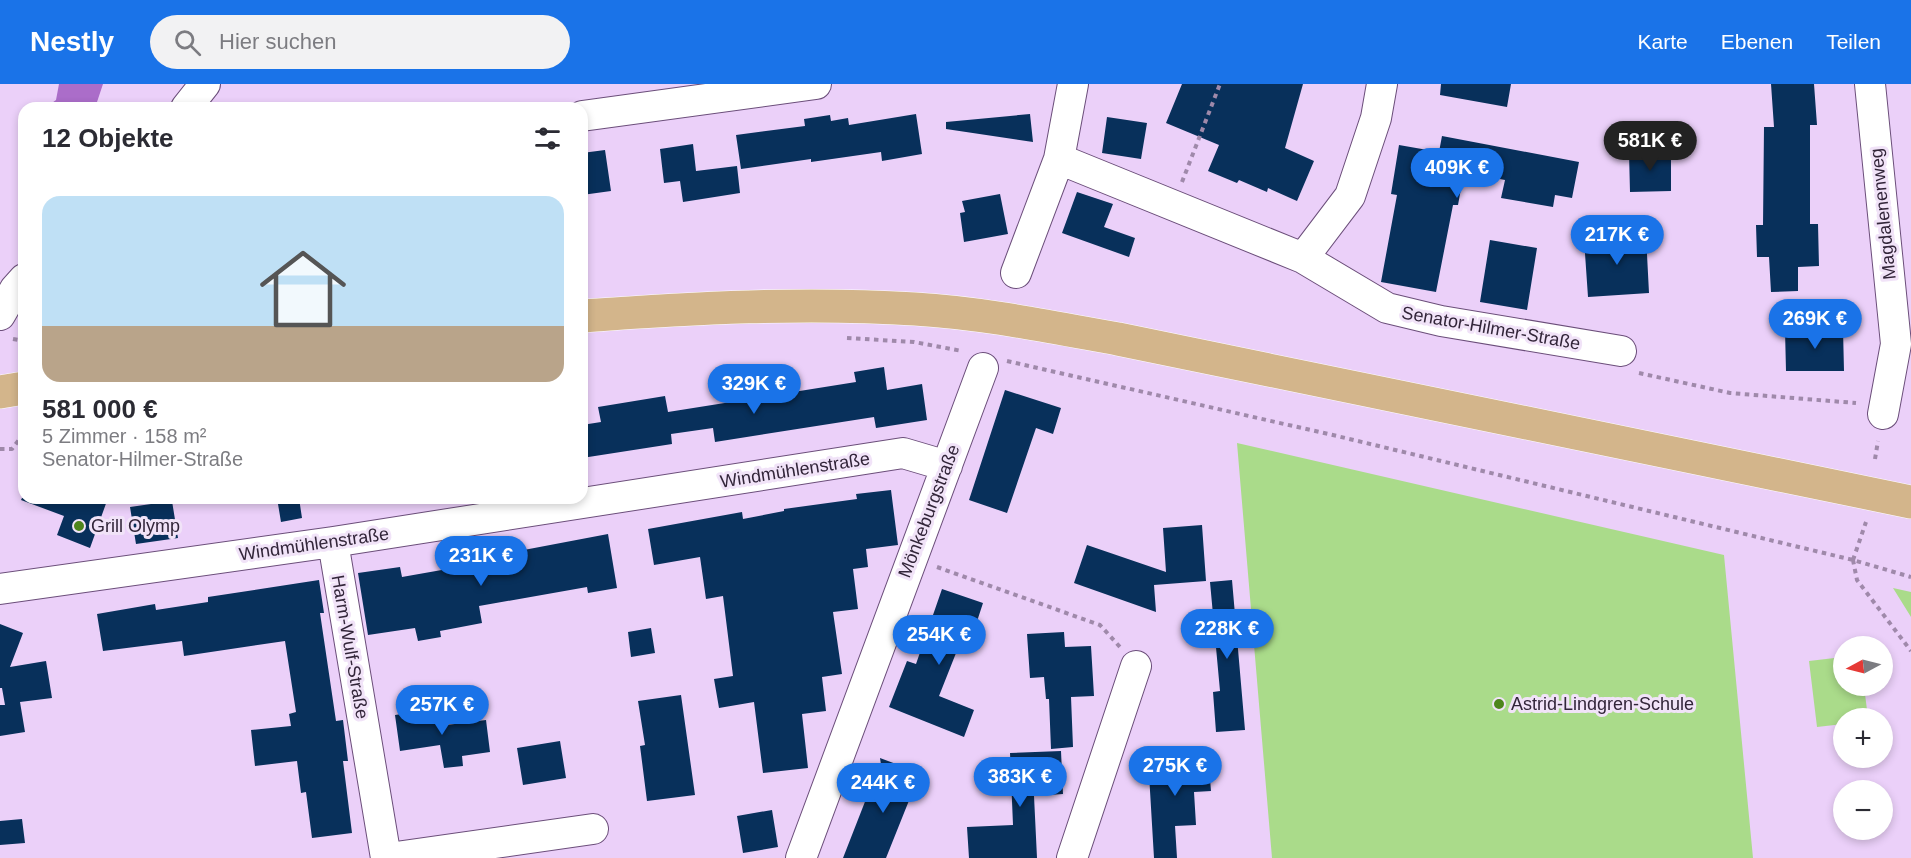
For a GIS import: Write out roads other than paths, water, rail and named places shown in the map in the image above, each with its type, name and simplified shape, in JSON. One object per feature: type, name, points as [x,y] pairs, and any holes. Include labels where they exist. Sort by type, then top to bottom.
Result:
[{"type":"main road","points":[[588,316],[712,307],[836,305],[917,309],[997,317],[1130,341],[1911,502]]},
{"type":"main road","points":[[0,392],[18,389]]},
{"type":"street","points":[[191,102],[205,84]]},
{"type":"street","points":[[588,115],[816,84]]},
{"type":"street","points":[[1016,273],[1059,159],[1073,84]]},
{"type":"street","points":[[1303,258],[1350,196],[1376,118],[1382,84]]},
{"type":"street","name":"Magdalenenweg","points":[[1870,84],[1896,344],[1883,414]]},
{"type":"street","name":"Senator-Hilmer-Straße","points":[[1059,159],[1303,258],[1387,308],[1441,321],[1621,351]]},
{"type":"street","points":[[0,315],[18,286]]},
{"type":"street","name":"Mönkeburgstraße","points":[[801,858],[911,557],[947,466],[983,360]]},
{"type":"street","name":"Windmühlenstraße","points":[[588,502],[903,453],[947,466]]},
{"type":"street","name":"Windmühlenstraße","points":[[0,589],[333,542],[576,504]]},
{"type":"street","name":"Harm-Wulf-Straße","points":[[333,542],[388,858],[593,829]]},
{"type":"street","points":[[1072,858],[1136,666]]},
{"type":"place","name":"Grill Olymp","points":[[79,526]]},
{"type":"place","name":"Astrid-Lindgren-Schule","points":[[1499,704]]}]
